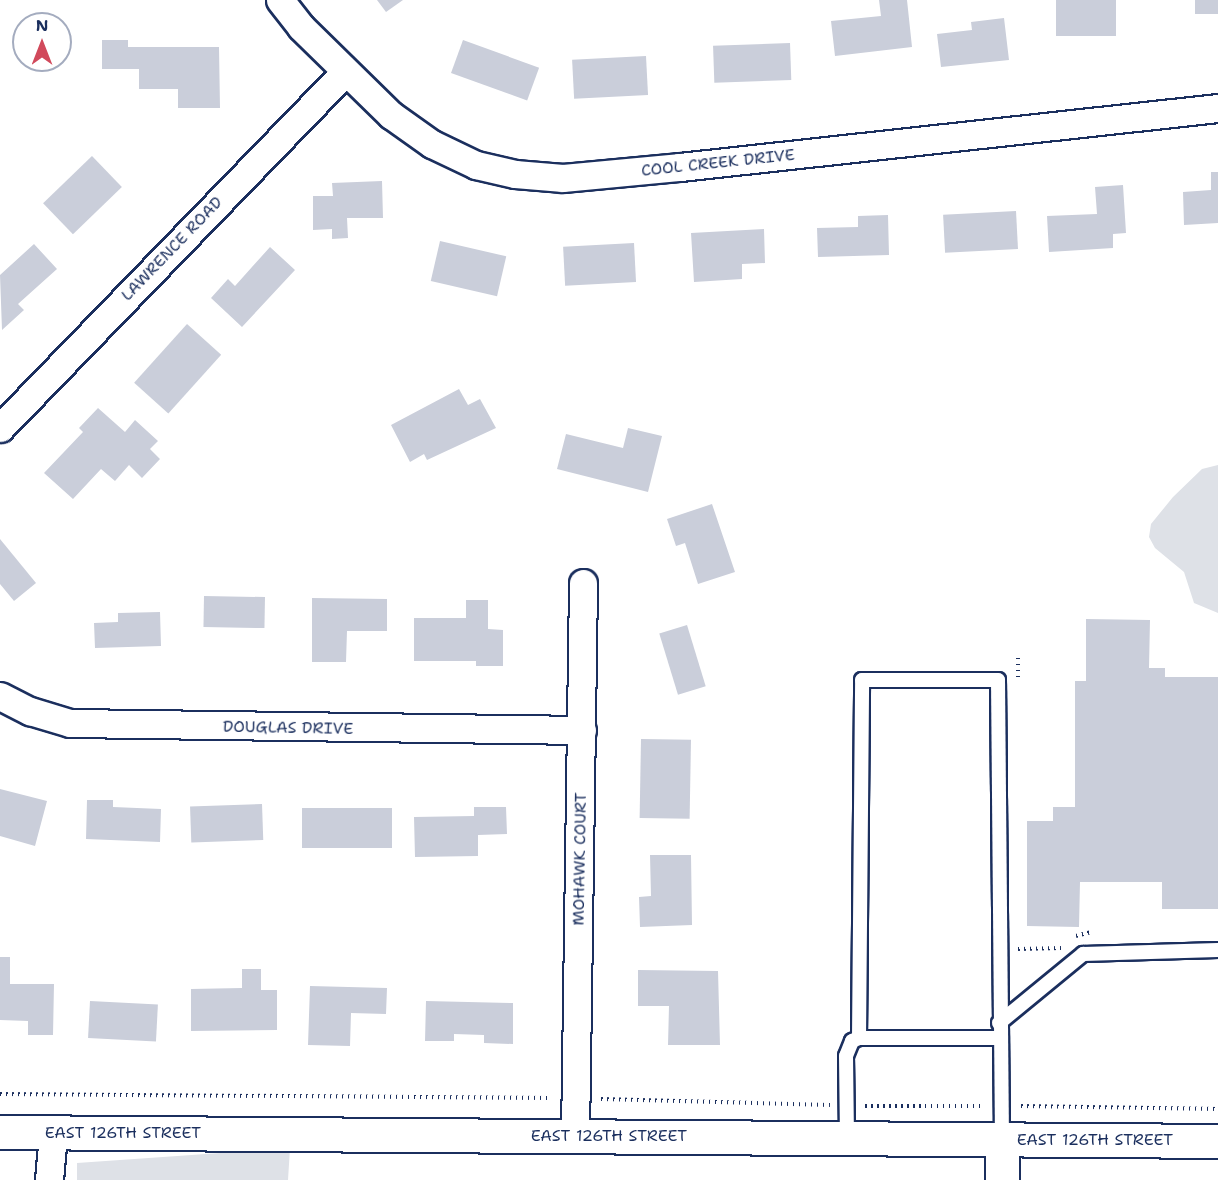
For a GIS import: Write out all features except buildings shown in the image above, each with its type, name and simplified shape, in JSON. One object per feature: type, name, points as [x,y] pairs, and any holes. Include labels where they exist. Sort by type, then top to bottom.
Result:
[{"type":"street","name":"COOL CREEK DRIVE","points":[[280,0],[346,71],[391,115],[432,144],[476,165],[515,174],[563,178],[1218,108]]},
{"type":"street","name":"LAWRENCE ROAD","points":[[0,428],[346,71]]},
{"type":"street","name":"MOHAWK COURT","points":[[575,1136],[583,583]]},
{"type":"street","name":"DOUGLAS DRIVE","points":[[0,696],[30,711],[70,723],[582,730]]},
{"type":"street","name":"EAST 126TH STREET","points":[[0,1132],[1218,1141]]},
{"type":"street","points":[[49,1180],[53,1133]]},
{"type":"street","points":[[1002,1140],[1002,1180]]},
{"type":"lane","points":[[859,1038],[862,680],[998,680],[999,1038],[1002,1140]]},
{"type":"lane","points":[[999,1023],[1083,954],[1218,950]]},
{"type":"lane","points":[[847,1138],[846,1056],[848,1046],[859,1038],[999,1038]]},
{"type":"path","points":[[1018,656],[1018,689]]},
{"type":"path","points":[[1016,938],[1016,950],[1063,948],[1081,932],[1104,933]]},
{"type":"path","points":[[0,1094],[576,1098],[847,1106],[962,1106]]},
{"type":"path","points":[[1019,1106],[1218,1108]]},
{"type":"shaded area","points":[[1218,465],[1218,613],[1194,603],[1184,572],[1155,548],[1149,537],[1151,524],[1173,497],[1202,469]]},
{"type":"shaded area","points":[[290,1148],[288,1180],[77,1180],[77,1163]]}]
